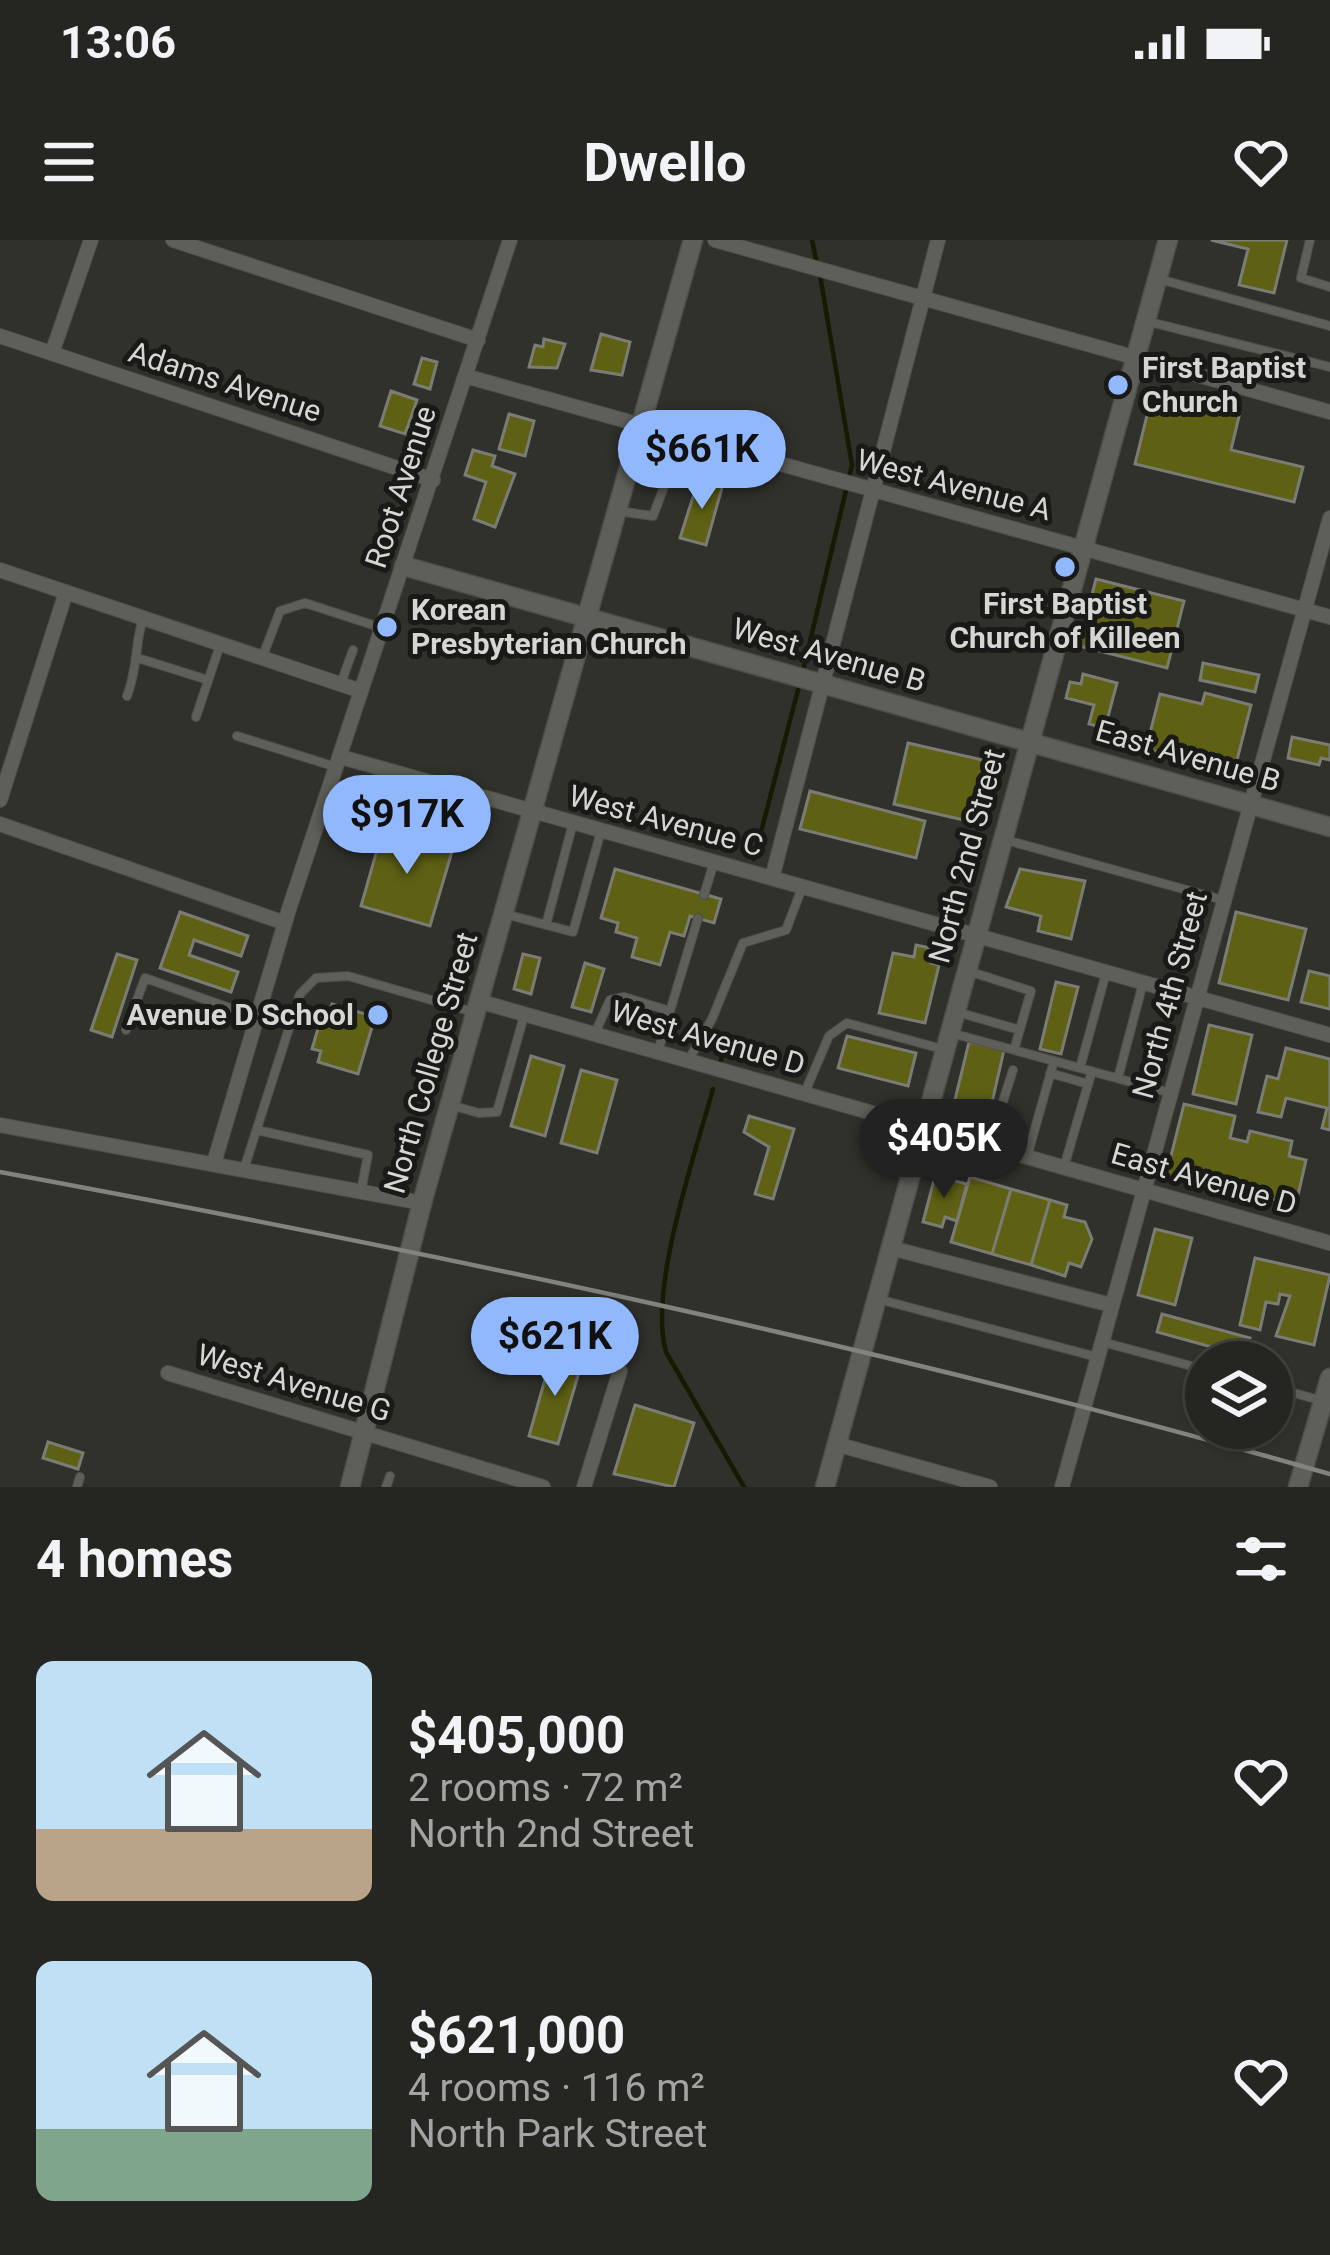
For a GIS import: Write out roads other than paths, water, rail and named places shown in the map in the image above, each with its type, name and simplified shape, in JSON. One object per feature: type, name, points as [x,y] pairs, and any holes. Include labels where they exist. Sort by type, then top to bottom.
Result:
[{"type":"street","points":[[52,353],[91,240]]},
{"type":"street","points":[[173,240],[478,340]]},
{"type":"street","name":"Root Avenue","points":[[214,1163],[254,1017],[510,240]]},
{"type":"street","name":"North College Street","points":[[350,1487],[476,1006],[692,240]]},
{"type":"street","points":[[715,240],[1330,412]]},
{"type":"street","points":[[772,878],[867,489],[938,240]]},
{"type":"street","name":"North 2nd Street","points":[[825,1487],[1165,241]]},
{"type":"street","name":"Adams Avenue","points":[[0,336],[433,480]]},
{"type":"street","name":"West Avenue A","points":[[465,376],[1330,617]]},
{"type":"street","name":"North 4th Street","points":[[1062,1487],[1330,518]]},
{"type":"street","name":"West Avenue B","points":[[404,566],[1030,742]]},
{"type":"street","points":[[0,569],[362,692]]},
{"type":"street","points":[[0,800],[66,592]]},
{"type":"street","name":"East Avenue B","points":[[1030,742],[1330,827]]},
{"type":"street","name":"West Avenue C","points":[[339,762],[803,886],[1330,1035]]},
{"type":"street","points":[[0,824],[285,923]]},
{"type":"street","name":"West Avenue D","points":[[476,1006],[524,1014],[924,1128]]},
{"type":"street","points":[[0,1125],[422,1203]]},
{"type":"street","name":"East Avenue D","points":[[924,1128],[1330,1243]]},
{"type":"street","points":[[891,1248],[1112,1305]]},
{"type":"street","points":[[584,1487],[620,1371]]},
{"type":"street","name":"West Avenue G","points":[[168,1373],[543,1487]]},
{"type":"street","points":[[1298,1487],[1324,1412],[1330,1378]]},
{"type":"street","points":[[836,1444],[990,1487]]},
{"type":"lane","points":[[1310,240],[1301,278],[1330,287]]},
{"type":"lane","points":[[1157,278],[1330,326]]},
{"type":"lane","points":[[1146,321],[1330,367]]},
{"type":"lane","points":[[617,510],[653,516],[683,437]]},
{"type":"lane","points":[[629,465],[669,477]]},
{"type":"lane","points":[[262,658],[280,611],[305,603],[383,629]]},
{"type":"lane","points":[[127,696],[141,659],[137,637],[143,618]]},
{"type":"lane","points":[[196,717],[220,644]]},
{"type":"lane","points":[[340,684],[353,650]]},
{"type":"lane","points":[[141,659],[208,680]]},
{"type":"lane","points":[[237,736],[339,762]]},
{"type":"lane","points":[[546,925],[573,823]]},
{"type":"lane","points":[[503,914],[573,932],[601,831]]},
{"type":"lane","points":[[1003,839],[1224,900]]},
{"type":"lane","points":[[704,895],[714,862]]},
{"type":"lane","points":[[688,1060],[712,1019],[738,950],[757,936],[786,930],[803,886]]},
{"type":"lane","points":[[658,1052],[698,918]]},
{"type":"lane","points":[[967,970],[1031,991],[1014,1050]]},
{"type":"lane","points":[[1080,1068],[1107,971]]},
{"type":"lane","points":[[244,1169],[300,994],[316,979],[348,976],[476,1006]]},
{"type":"lane","points":[[126,1030],[145,978],[254,1017]]},
{"type":"lane","points":[[1118,1078],[1143,982]]},
{"type":"lane","points":[[595,1034],[610,1000],[624,997],[670,1011]]},
{"type":"lane","points":[[956,1012],[1020,1030]]},
{"type":"lane","points":[[449,1105],[479,1114],[497,1112],[524,1014]]},
{"type":"lane","points":[[805,1094],[829,1036],[847,1023],[1014,1050],[1171,1093]]},
{"type":"lane","points":[[1027,1156],[1054,1061]]},
{"type":"lane","points":[[989,1146],[1013,1070]]},
{"type":"lane","points":[[1064,1167],[1092,1071]]},
{"type":"lane","points":[[1050,1073],[1088,1084]]},
{"type":"lane","points":[[256,1130],[368,1155],[362,1191]]},
{"type":"lane","points":[[876,1299],[1185,1366]]},
{"type":"lane","points":[[1293,1398],[1324,1412]]},
{"type":"lane","points":[[386,1487],[390,1476]]},
{"type":"waterway","points":[[812,240],[817,264]]},
{"type":"waterway","points":[[802,675],[852,465],[820,275]]},
{"type":"waterway","points":[[754,859],[799,686]]},
{"type":"waterway","points":[[720,1063],[723,1054]]},
{"type":"waterway","points":[[713,1089],[668,1259],[662,1325],[666,1352],[744,1487]]},
{"type":"railway","points":[[0,1172],[669,1307],[1000,1386],[1330,1474]]},
{"type":"place","name":"First Baptist Church","points":[[1118,385]]},
{"type":"place","name":"First Baptist Church of Killeen","points":[[1065,567]]},
{"type":"place","name":"Korean Presbyterian Church","points":[[387,627]]},
{"type":"place","name":"Avenue D School","points":[[378,1015]]}]
